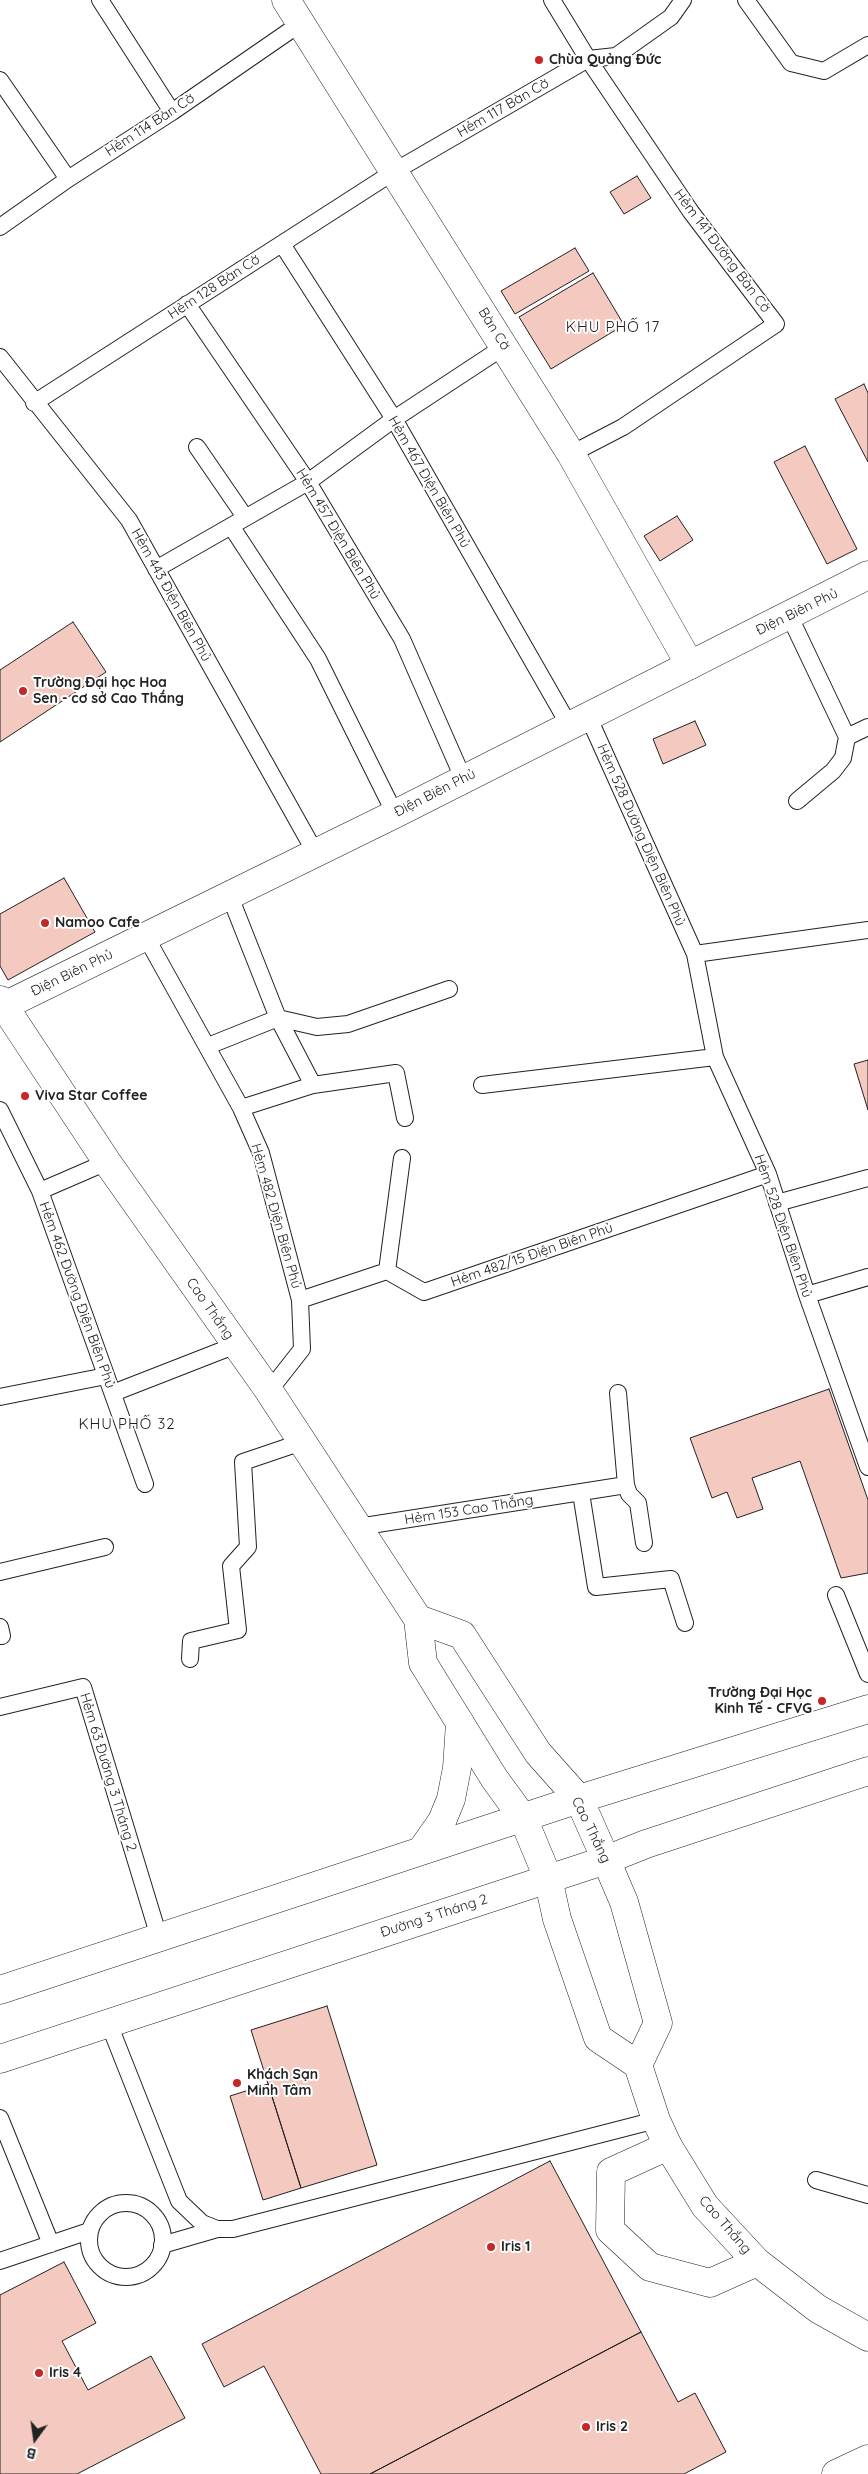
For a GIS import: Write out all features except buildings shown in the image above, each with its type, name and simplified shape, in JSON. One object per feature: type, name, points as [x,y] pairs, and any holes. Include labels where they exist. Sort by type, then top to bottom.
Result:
[{"type":"main road","name":"Bàn Cờ","points":[[291,6],[571,454],[690,665]]},
{"type":"main road","name":"Điện Biên Phủ","points":[[1,1005],[146,937],[395,814],[868,575]]},
{"type":"main road","name":"Cao Thắng","points":[[1,1005],[107,1162],[269,1390],[418,1619],[423,1663],[494,1778],[523,1818],[548,1878],[557,1919],[598,2038],[638,2065],[656,2120],[668,2146],[704,2206],[757,2262],[818,2309],[868,2338]]},
{"type":"main road","name":"Cao Thắng","points":[[418,1619],[462,1635],[538,1754],[578,1799],[624,1902],[658,2023],[638,2065]]},
{"type":"main road","points":[[0,1990],[578,1799],[868,1708]]},
{"type":"main road","points":[[421,1851],[442,1821],[451,1798],[457,1768],[460,1723]]},
{"type":"main road","name":"Đường 3 Tháng 2","points":[[0,2059],[606,1860],[646,1844],[868,1771]]},
{"type":"main road","points":[[668,2146],[610,2172],[610,2230],[650,2267],[710,2283],[757,2262]]},
{"type":"main road","points":[[836,2474],[868,2459]]},
{"type":"lane","points":[[100,0],[172,112]]},
{"type":"lane","name":"Hẻm 141 Đường Bàn Cờ","points":[[552,0],[588,59],[691,212],[776,324],[623,428],[571,454]]},
{"type":"lane","name":"Hẻm 117 Bàn Cờ","points":[[395,171],[588,59],[616,56],[671,17],[683,0]]},
{"type":"lane","points":[[746,0],[791,63],[824,71],[868,45]]},
{"type":"lane","name":"Hẻm 114 Bàn Cờ","points":[[0,228],[68,179],[172,112],[291,6]]},
{"type":"lane","points":[[0,80],[68,179]]},
{"type":"lane","name":"Hẻm 128 Bàn Cờ","points":[[34,402],[395,171]]},
{"type":"lane","name":"Hẻm 467 Ðiện Biên Phủ","points":[[282,244],[394,419],[578,721]]},
{"type":"lane","name":"Hẻm 457 Ðiện Biên Phủ","points":[[187,304],[308,482],[402,639],[463,778]]},
{"type":"lane","points":[[156,569],[308,482],[394,419],[505,346]]},
{"type":"lane","name":"Hẻm 443 Ðiện Biên Phủ","points":[[0,357],[129,520],[315,852]]},
{"type":"lane","points":[[197,448],[245,517]]},
{"type":"lane","points":[[230,526],[318,659],[395,814]]},
{"type":"lane","points":[[789,615],[847,737],[843,758],[833,771],[797,801]]},
{"type":"lane","name":"Hẻm 528 Đường Điện Biên Phủ","points":[[578,721],[695,954]]},
{"type":"lane","points":[[847,737],[868,727]]},
{"type":"lane","points":[[230,894],[278,1018],[313,1085]]},
{"type":"lane","points":[[695,954],[868,930]]},
{"type":"lane","name":"Hẻm 482 Điện Biên Phủ","points":[[146,937],[242,1108],[261,1153],[300,1300],[302,1349],[269,1390]]},
{"type":"lane","name":"Hẻm 528 Điện Biên Phủ","points":[[695,954],[715,1057],[768,1174],[807,1295],[868,1467]]},
{"type":"lane","points":[[208,1046],[278,1018],[317,1027],[348,1024],[450,989]]},
{"type":"lane","points":[[482,1085],[715,1057]]},
{"type":"lane","points":[[242,1108],[313,1085],[396,1073],[406,1118]]},
{"type":"lane","name":"Hẻm 462 Đường Điện Biên Phủ","points":[[0,1110],[40,1191],[145,1484]]},
{"type":"lane","points":[[300,1300],[387,1271],[402,1158]]},
{"type":"lane","points":[[40,1191],[107,1162]]},
{"type":"lane","name":"Hẻm 482/15 Điện Biên Phủ","points":[[387,1271],[424,1292],[768,1174]]},
{"type":"lane","points":[[777,1203],[868,1178]]},
{"type":"lane","points":[[807,1295],[868,1277]]},
{"type":"lane","points":[[113,1393],[236,1345]]},
{"type":"lane","points":[[0,1397],[106,1376]]},
{"type":"lane","points":[[618,1393],[626,1484],[629,1494],[638,1503],[644,1543]]},
{"type":"lane","points":[[190,1658],[191,1641],[238,1630],[231,1566],[248,1547],[243,1462],[302,1442]]},
{"type":"lane","name":"Hẻm 153 Cao Thắng","points":[[358,1527],[581,1493],[626,1484]]},
{"type":"lane","points":[[581,1493],[596,1587],[671,1579],[685,1623]]},
{"type":"lane","points":[[0,1572],[105,1547]]},
{"type":"lane","points":[[836,1595],[868,1674]]},
{"type":"lane","points":[[0,1628],[2,1636],[0,1636]]},
{"type":"lane","name":"Hẻm 63 Đường 3 Tháng 2","points":[[0,1707],[84,1687],[159,1937]]},
{"type":"lane","points":[[109,2024],[179,2201],[202,2223],[217,2229]]},
{"type":"lane","points":[[0,2118],[51,2244]]},
{"type":"lane","points":[[162,2245],[217,2229],[233,2229],[656,2120]]},
{"type":"lane","points":[[816,2180],[868,2195]]},
{"type":"lane","points":[[124,2203],[136,2204],[155,2217],[161,2228],[162,2245],[156,2262],[149,2270],[138,2276],[126,2278],[113,2275],[102,2269],[93,2259],[88,2247],[89,2231],[92,2222],[100,2212],[111,2206],[124,2203]]},
{"type":"lane","points":[[0,2261],[89,2231]]},
{"type":"place","name":"Chùa Quảng Đức","points":[[539,60]]},
{"type":"place","name":"Trường Đại học Hoa Sen - cơ sở Cao Thắng","points":[[23,691]]},
{"type":"place","name":"Namoo Cafe","points":[[45,923]]},
{"type":"place","name":"Viva Star Coffee","points":[[25,1096]]},
{"type":"place","name":"Trường Đại Học Kinh Tế - CFVG","points":[[822,1701]]},
{"type":"place","name":"Khách Sạn Minh Tâm","points":[[237,2083]]},
{"type":"place","name":"Iris 1","points":[[491,2247]]},
{"type":"place","name":"Iris 4","points":[[39,2373]]},
{"type":"place","name":"Iris 2","points":[[586,2427]]},
{"type":"district","name":"KHU PHỐ 17","points":[[613,327]]},
{"type":"district","name":"KHU PHỐ 32","points":[[127,1424]]}]
